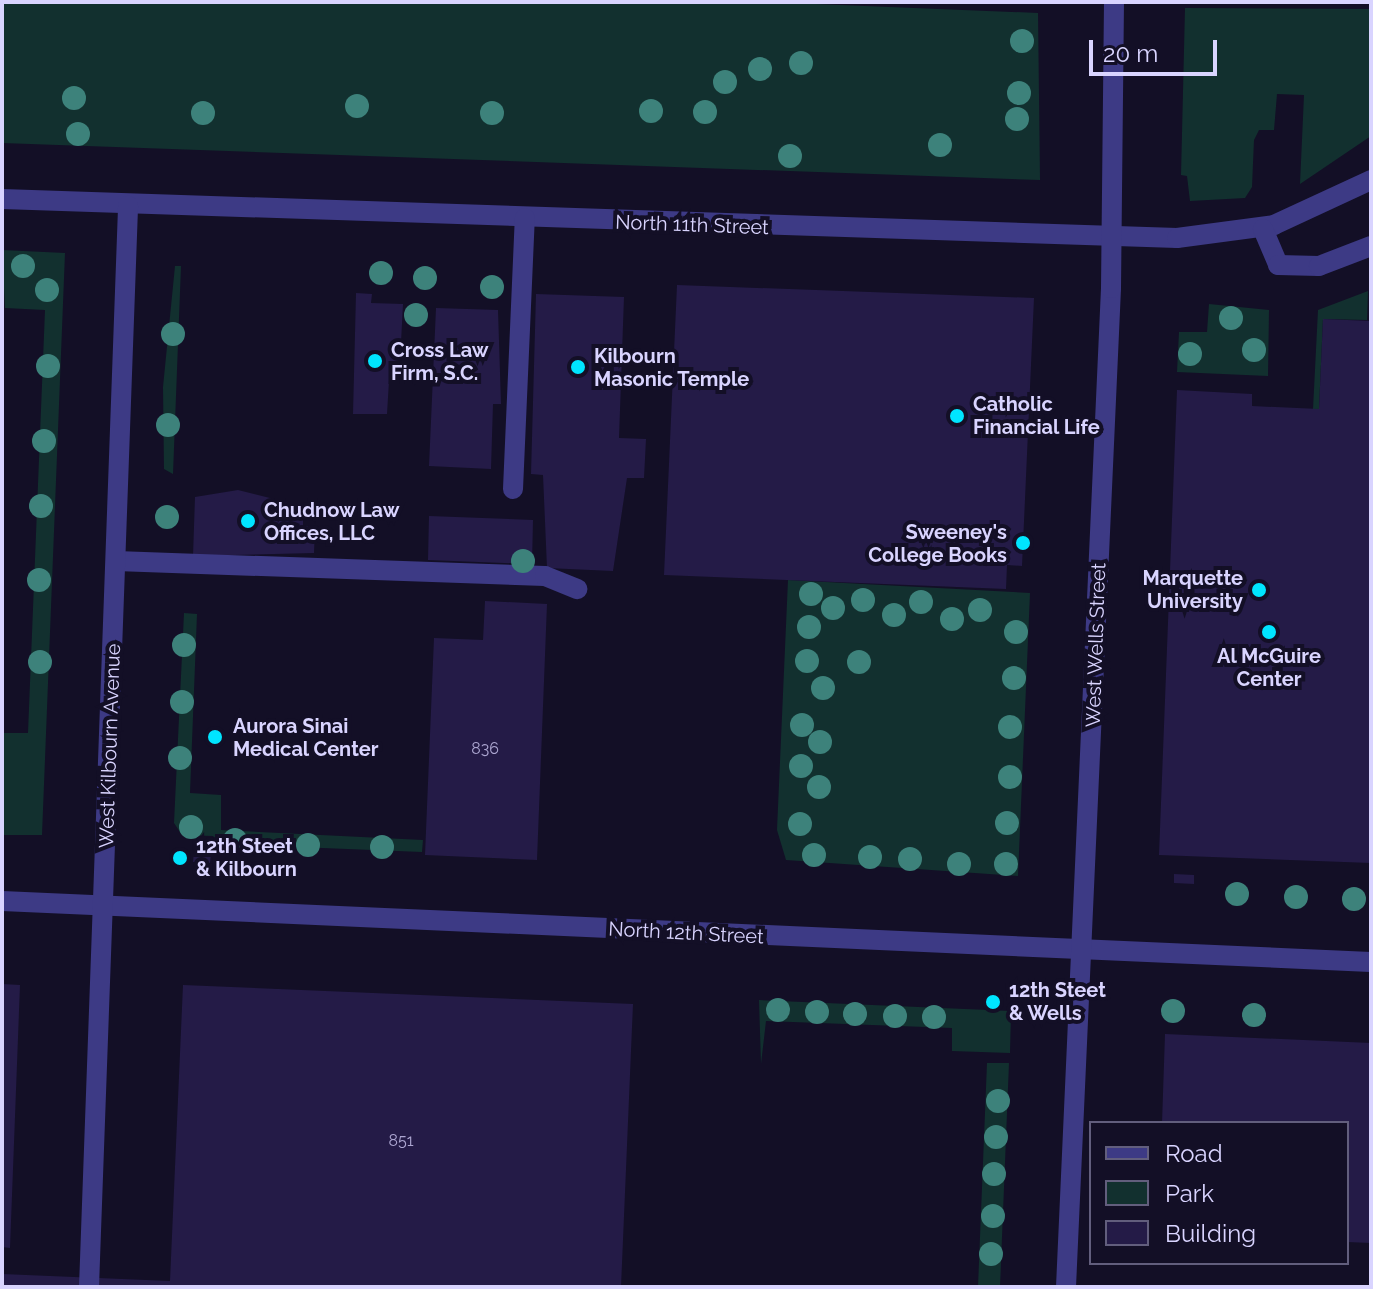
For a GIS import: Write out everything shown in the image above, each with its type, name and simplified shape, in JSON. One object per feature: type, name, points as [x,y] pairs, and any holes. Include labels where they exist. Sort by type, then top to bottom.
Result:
[{"type":"street","name":"West Wells Street","points":[[1066,1287],[1111,235],[1114,2]]},
{"type":"street","name":"North 11th Street","points":[[2,199],[128,206],[1111,235],[1263,229],[1371,180]]},
{"type":"street","name":"West Kilbourn Avenue","points":[[89,1287],[128,206]]},
{"type":"street","points":[[513,489],[525,218]]},
{"type":"street","points":[[1263,229],[1278,265],[1319,266],[1371,246]]},
{"type":"street","points":[[116,561],[545,576],[577,589]]},
{"type":"street","name":"North 12th Street","points":[[2,901],[1371,962]]},
{"type":"green space","points":[[2,2],[767,2],[1038,13],[1040,180],[2,143]]},
{"type":"green space","points":[[1185,8],[1371,9],[1371,136],[1300,184],[1304,95],[1277,94],[1274,130],[1259,130],[1254,140],[1252,187],[1245,198],[1190,201],[1187,176],[1181,175]]},
{"type":"green space","points":[[2,250],[65,253],[42,835],[2,835],[2,733],[28,733],[45,310],[5,308]]},
{"type":"green space","points":[[175,266],[181,266],[173,474],[164,469],[163,387]]},
{"type":"green space","points":[[1368,291],[1367,320],[1323,319],[1319,409],[1313,409],[1318,310]]},
{"type":"green space","points":[[1209,304],[1269,310],[1268,376],[1177,372],[1179,332],[1207,332]]},
{"type":"green space","points":[[788,580],[1030,593],[1018,876],[786,860],[777,830]]},
{"type":"green space","points":[[184,613],[197,614],[190,793],[221,795],[221,830],[423,840],[422,852],[221,844],[213,836],[182,835],[174,823]]},
{"type":"green space","points":[[759,1000],[1011,1011],[1010,1053],[952,1051],[952,1028],[766,1021],[761,1064]]},
{"type":"green space","points":[[987,1063],[1009,1063],[1000,1287],[978,1287]]},
{"type":"building","points":[[677,285],[1034,298],[1022,566],[1007,565],[1006,589],[664,575]]},
{"type":"building","name":"Cross Law Firm, S.C.","points":[[356,293],[372,294],[371,303],[403,304],[399,381],[389,381],[387,414],[353,414]]},
{"type":"building","name":"Kilbourn Masonic Temple","points":[[536,294],[624,297],[619,438],[646,439],[644,478],[627,478],[613,571],[547,568],[543,475],[531,474]]},
{"type":"building","points":[[436,308],[498,310],[501,404],[493,404],[491,469],[429,466]]},
{"type":"building","name":"Marquette University","points":[[1323,319],[1371,321],[1371,863],[1159,855],[1177,390],[1252,394],[1252,406],[1319,409]]},
{"type":"building","name":"Chudnow Law Offices, LLC","points":[[238,490],[290,503],[290,514],[303,515],[303,526],[315,527],[314,553],[193,556],[195,497]]},
{"type":"building","points":[[429,516],[533,520],[532,564],[428,560]]},
{"type":"building","points":[[485,601],[547,604],[537,860],[425,855],[434,638],[483,640]]},
{"type":"building","points":[[194,852],[211,853],[210,863],[193,862]]},
{"type":"building","points":[[1174,874],[1194,875],[1194,884],[1174,883]]},
{"type":"building","points":[[2,984],[20,985],[10,1248],[2,1247]]},
{"type":"building","points":[[183,985],[633,1004],[621,1287],[2,1287],[2,1274],[170,1281]]},
{"type":"building","points":[[1165,1034],[1371,1043],[1371,1243],[1349,1242],[1349,1121],[1162,1121]]},
{"type":"place","name":"Cross Law Firm, S.C.","points":[[375,361]]},
{"type":"place","name":"Kilbourn Masonic Temple","points":[[578,367]]},
{"type":"place","name":"Catholic Financial Life","points":[[957,416]]},
{"type":"place","name":"Chudnow Law Offices, LLC","points":[[248,521]]},
{"type":"place","name":"Sweeney's College Books","points":[[1023,543]]},
{"type":"place","name":"Marquette University","points":[[1259,590]]},
{"type":"place","name":"Al McGuire Center","points":[[1269,632]]},
{"type":"place","name":"Aurora Sinai Medical Center","points":[[215,737]]},
{"type":"place","name":"12th Steet & Kilbourn","points":[[180,858]]},
{"type":"place","name":"12th Steet & Wells","points":[[993,1002]]}]
